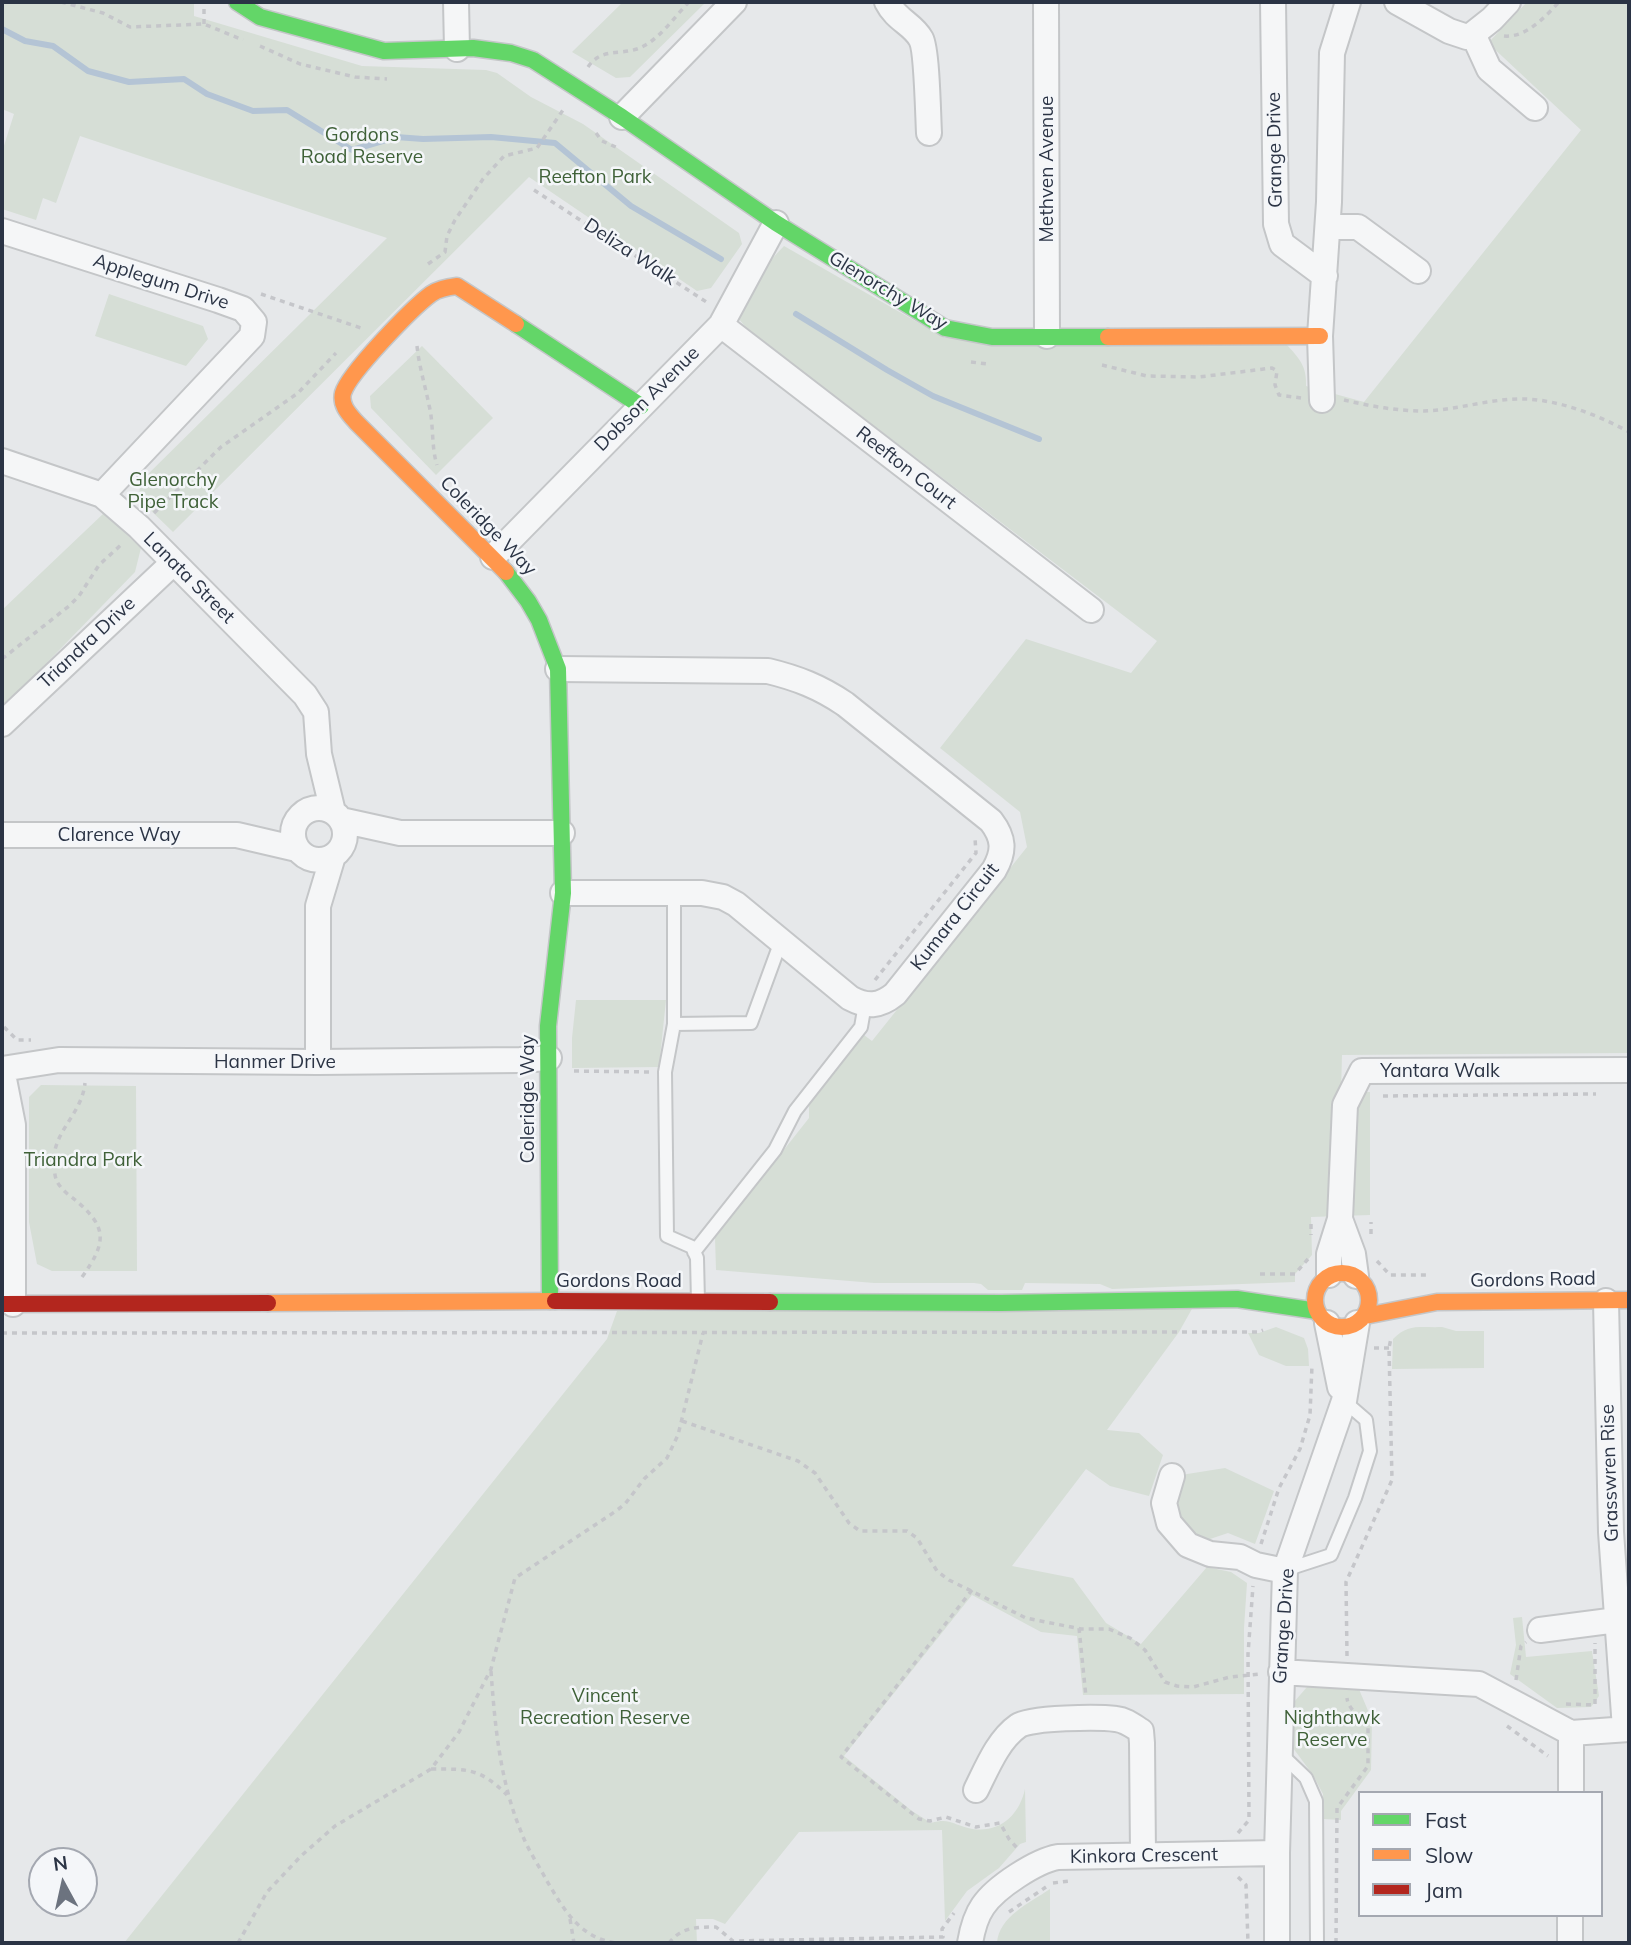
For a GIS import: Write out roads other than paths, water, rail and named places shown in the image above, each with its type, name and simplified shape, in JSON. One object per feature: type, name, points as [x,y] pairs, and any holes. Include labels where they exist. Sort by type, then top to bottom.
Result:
[{"type":"street","name":"Glenorchy Way","points":[[237,2],[260,17],[384,51],[473,48],[511,53],[533,60],[622,117],[776,223],[945,328],[992,337],[1320,336]]},
{"type":"street","points":[[456,2],[457,49]]},
{"type":"street","points":[[622,117],[734,2]]},
{"type":"street","points":[[887,2],[901,21],[922,39],[929,133]]},
{"type":"street","name":"Methven Avenue","points":[[1045,2],[1048,336]]},
{"type":"street","name":"Grange Drive","points":[[1273,2],[1276,224],[1282,244],[1325,276]]},
{"type":"street","points":[[1322,400],[1320,336],[1328,228],[1332,52],[1348,2]]},
{"type":"street","points":[[1396,2],[1449,31],[1466,37],[1479,31],[1508,2]]},
{"type":"street","points":[[1473,34],[1489,69],[1535,108]]},
{"type":"street","name":"Dobson Avenue","points":[[493,557],[723,320],[776,223]]},
{"type":"street","points":[[1328,228],[1358,227],[1418,271]]},
{"type":"street","name":"Applegum Drive","points":[[2,231],[243,309],[254,322],[252,335],[102,495]]},
{"type":"street","name":"Coleridge Way","points":[[550,1301],[558,1065],[548,1026],[563,893],[558,669],[552,645],[524,592],[493,557],[356,422],[345,409],[342,395],[347,382],[432,293],[457,286],[641,405]]},
{"type":"street","name":"Reefton Court","points":[[723,320],[1091,610]]},
{"type":"street","name":"Lanata Street","points":[[2,461],[102,495],[139,527],[305,695],[316,712],[319,754],[337,816]]},
{"type":"street","name":"Triandra Drive","points":[[2,724],[173,563]]},
{"type":"street","name":"Kumara Circuit","points":[[558,669],[768,671],[800,679],[820,687],[845,704],[991,821],[1000,833],[1003,845],[1001,858],[994,870],[895,994],[886,1002],[874,1005],[867,993]]},
{"type":"street","name":"Lanata Street","points":[[301,816],[319,754]]},
{"type":"street","points":[[318,1062],[318,906],[292,833],[301,816],[320,807],[337,816],[400,833],[562,833]]},
{"type":"street","name":"Clarence Way","points":[[237,835],[301,816]]},
{"type":"street","points":[[318,906],[346,835],[337,816]]},
{"type":"street","points":[[300,852],[318,861],[400,833]]},
{"type":"street","name":"Clarence Way","points":[[2,835],[237,835],[300,852]]},
{"type":"street","points":[[563,893],[702,893],[723,897],[736,904],[849,998],[867,993]]},
{"type":"street","name":"Hanmer Drive","points":[[2,1069],[59,1060],[558,1065]]},
{"type":"street","points":[[2,1069],[13,1125],[7,1304]]},
{"type":"street","name":"Yantara Walk","points":[[1325,1280],[1329,1254],[1340,1219],[1345,1105],[1362,1071],[1629,1070]]},
{"type":"street","name":"Yantara Walk","points":[[1340,1219],[1361,1281]]},
{"type":"street","points":[[1347,1272],[1361,1281],[1370,1301],[1361,1320],[1342,1327],[1322,1317],[1315,1297],[1325,1280],[1347,1272]]},
{"type":"street","name":"Gordons Road","points":[[7,1304],[550,1301],[1001,1303],[1237,1300],[1325,1280]]},
{"type":"street","name":"Gordons Road","points":[[1361,1281],[1396,1293],[1437,1302],[1618,1301]]},
{"type":"street","name":"Gordons Road","points":[[1237,1300],[1322,1317]]},
{"type":"street","name":"Grasswren Rise","points":[[1618,1301],[1606,1622],[1627,1729]]},
{"type":"street","name":"Gordons Road","points":[[1361,1320],[1437,1302]]},
{"type":"street","name":"Grange Drive","points":[[1277,1943],[1284,1571],[1343,1401],[1332,1348],[1322,1317]]},
{"type":"street","name":"Grange Drive","points":[[1332,1348],[1361,1320]]},
{"type":"street","points":[[1172,1476],[1164,1503],[1168,1523],[1188,1545],[1210,1554],[1240,1557],[1284,1571]]},
{"type":"street","points":[[1540,1630],[1606,1622]]},
{"type":"street","points":[[1281,1672],[1479,1684],[1571,1734],[1627,1729]]},
{"type":"street","points":[[976,1790],[997,1750],[1022,1723],[1037,1719],[1117,1719],[1131,1724],[1140,1731],[1142,1743],[1143,1855]]},
{"type":"street","points":[[1571,1734],[1571,1791]]},
{"type":"street","name":"Kinkora Crescent","points":[[970,1943],[983,1906],[996,1893],[1045,1860],[1058,1857],[1277,1853]]},
{"type":"street","points":[[1570,1917],[1570,1943]]},
{"type":"lane","points":[[674,893],[674,1024],[665,1072],[667,1236],[692,1248],[697,1258],[698,1302]]},
{"type":"lane","points":[[674,1024],[751,1023],[781,941]]},
{"type":"lane","points":[[694,1252],[775,1150],[794,1111],[861,1027],[867,993]]},
{"type":"lane","points":[[1284,1571],[1331,1555],[1355,1498],[1370,1451],[1366,1420],[1343,1401]]},
{"type":"lane","points":[[1279,1753],[1306,1778],[1317,1801],[1317,1943]]},
{"type":"waterway","points":[[2,29],[25,41],[53,46],[88,71],[129,82],[184,79],[207,94],[253,111],[287,110],[352,150],[396,137],[491,137],[555,143],[631,206],[721,259]]},
{"type":"waterway","points":[[796,314],[933,396],[1039,439]]},
{"type":"park label","name":"Gordons Road Reserve","points":[[362,146]]},
{"type":"park label","name":"Reefton Park","points":[[595,177]]},
{"type":"park label","name":"Glenorchy Pipe Track","points":[[173,491]]},
{"type":"park label","name":"Triandra Park","points":[[83,1160]]},
{"type":"park label","name":"Vincent Recreation Reserve","points":[[605,1707]]},
{"type":"park label","name":"Nighthawk Reserve","points":[[1332,1729]]}]
